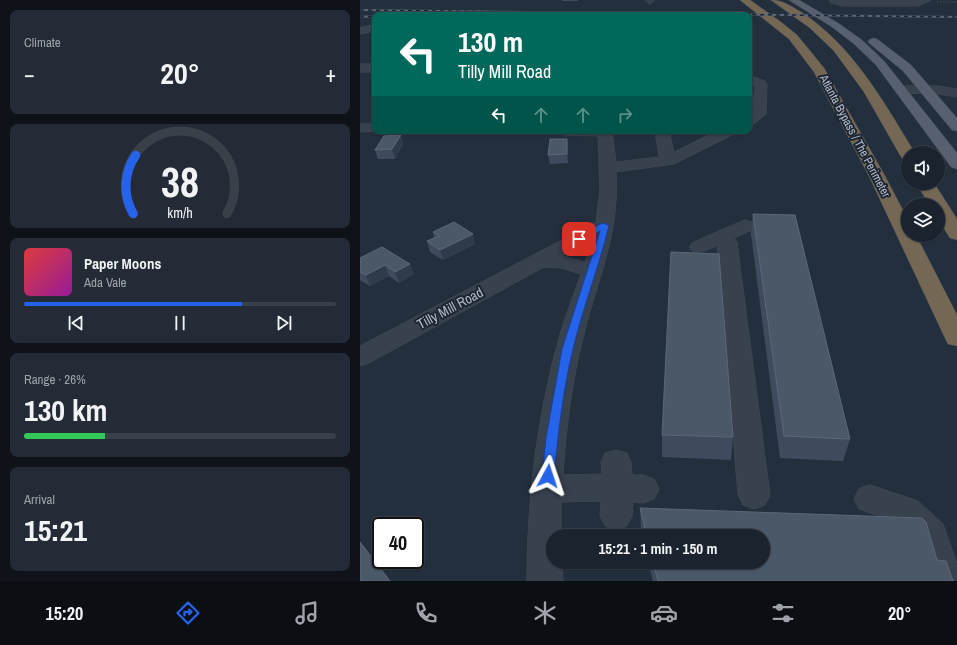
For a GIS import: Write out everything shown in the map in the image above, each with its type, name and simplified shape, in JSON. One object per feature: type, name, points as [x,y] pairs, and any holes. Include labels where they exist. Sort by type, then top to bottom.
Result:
[{"type":"highway","name":"Atlanta Bypass / The Perimeter","points":[[744,0],[778,24],[792,37],[820,71],[877,176],[957,338]]},
{"type":"highway","points":[[775,0],[824,35],[838,48],[858,73],[903,146]]},
{"type":"highway","points":[[930,190],[957,234]]},
{"type":"main road","points":[[793,0],[835,25],[858,42],[880,63],[957,164]]},
{"type":"main road","points":[[805,0],[883,48],[907,68],[932,90],[957,127]]},
{"type":"street","points":[[834,1],[849,3],[918,3],[926,1]]},
{"type":"street","points":[[360,27],[372,27]]},
{"type":"street","points":[[360,31],[372,28]]},
{"type":"street","points":[[360,68],[372,68]]},
{"type":"street","points":[[932,90],[947,86],[957,87]]},
{"type":"street","points":[[752,119],[758,114],[754,90]]},
{"type":"street","points":[[901,90],[932,90],[957,93]]},
{"type":"street","points":[[360,128],[372,128]]},
{"type":"street","points":[[545,581],[544,563],[547,489],[552,438],[568,349],[605,225],[609,194],[617,168],[606,134]]},
{"type":"street","points":[[663,134],[668,161]]},
{"type":"street","points":[[617,168],[668,161],[705,136]]},
{"type":"street","name":"Tilly Mill Road","points":[[360,357],[605,225]]},
{"type":"street","points":[[699,247],[745,226]]},
{"type":"street","points":[[722,237],[727,242],[754,495]]},
{"type":"street","points":[[540,260],[563,262],[592,271]]},
{"type":"street","points":[[547,489],[623,488]]},
{"type":"street","points":[[870,499],[907,511],[931,534],[945,581]]},
{"type":"path","points":[[926,1],[957,2]]},
{"type":"building","points":[[401,135],[392,149],[375,150],[384,136]]},
{"type":"building","points":[[550,139],[567,139],[567,154],[548,155]]},
{"type":"building","points":[[753,214],[795,215],[850,439],[784,436]]},
{"type":"building","points":[[454,222],[473,234],[440,250],[427,241],[439,236],[433,232]]},
{"type":"building","points":[[382,247],[410,264],[395,272],[385,265],[366,275],[360,272],[360,258]]},
{"type":"building","points":[[671,252],[719,254],[733,437],[662,435]]},
{"type":"building","points":[[640,508],[922,518],[926,522],[937,560],[946,561],[953,581],[658,581],[655,569],[770,569],[770,529],[645,529]]},
{"type":"building","points":[[360,542],[372,558],[372,569],[381,569],[390,581],[360,581]]},
{"type":"railway","points":[[360,10],[531,12]]},
{"type":"railway","points":[[752,15],[957,17]]},
{"type":"railway","points":[[360,17],[372,16]]},
{"type":"route","points":[[548,476],[552,438],[568,349],[597,258],[605,225],[579,239]]}]
